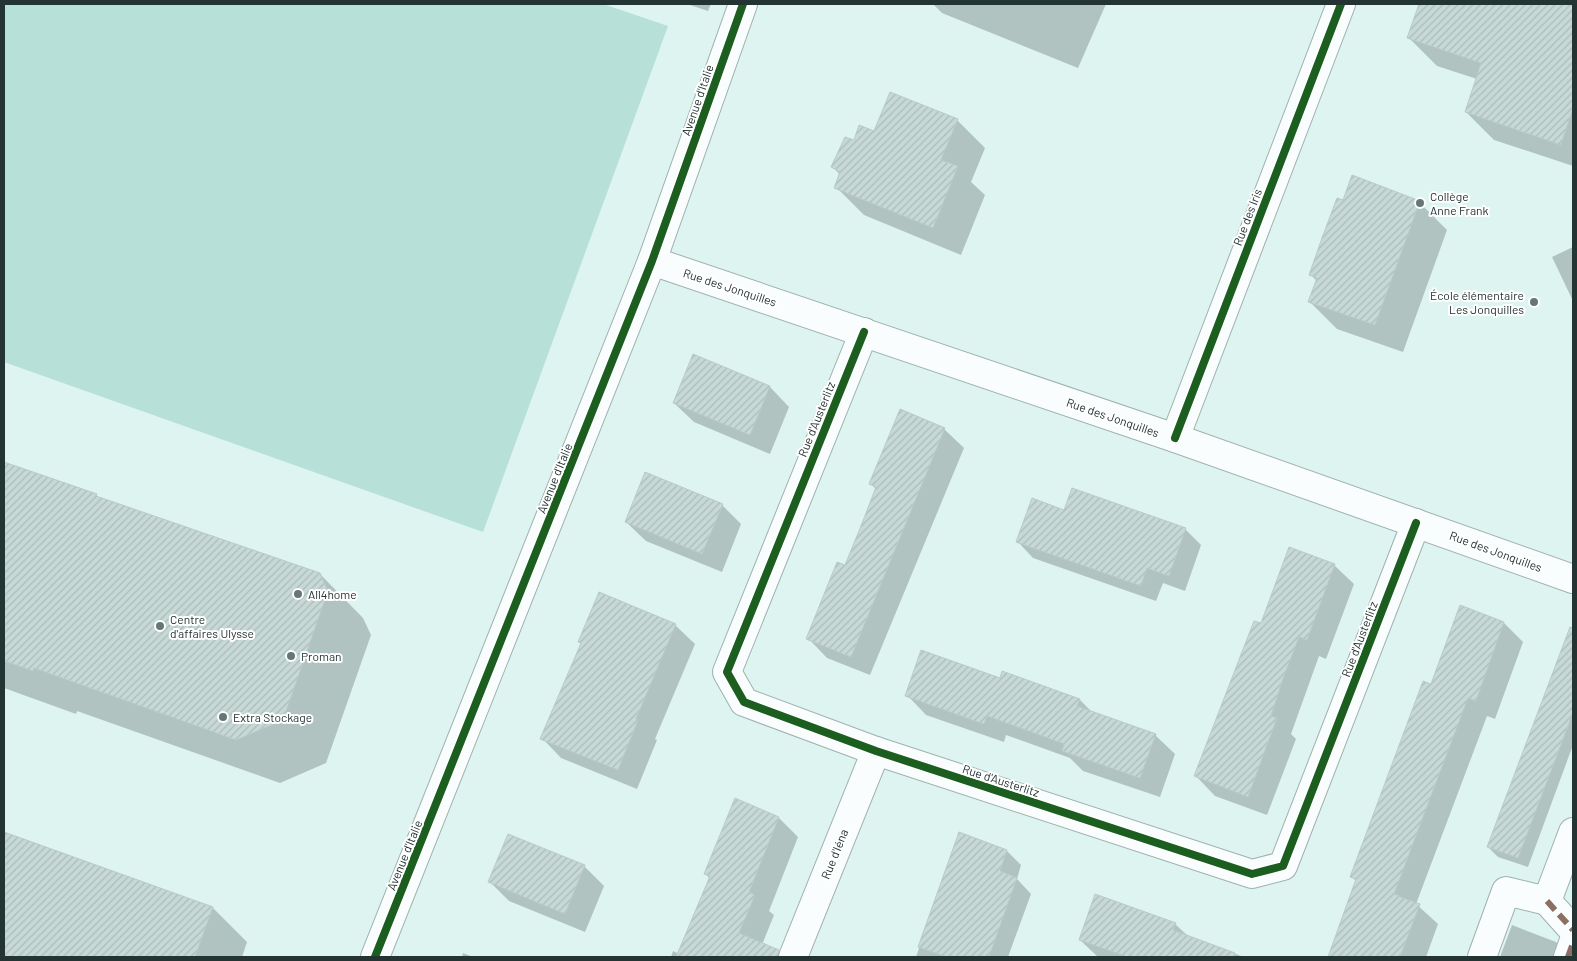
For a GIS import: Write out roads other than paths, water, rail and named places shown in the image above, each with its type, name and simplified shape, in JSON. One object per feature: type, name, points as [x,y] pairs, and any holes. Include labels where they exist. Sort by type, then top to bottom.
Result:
[{"type":"street","name":"Avenue d'Italie","points":[[375,957],[652,261],[742,4]]},
{"type":"street","name":"Rue des Iris","points":[[1174,438],[1341,4]]},
{"type":"street","name":"Rue des Jonquilles","points":[[652,261],[1174,438],[1573,579]]},
{"type":"street","name":"Rue d'Austerlitz","points":[[864,332],[727,672],[744,702],[876,751],[1252,874],[1284,866],[1416,523]]},
{"type":"street","name":"Rue d'Iéna","points":[[793,957],[876,751]]},
{"type":"street","points":[[1546,902],[1573,832]]},
{"type":"street","points":[[1482,957],[1506,891],[1546,902],[1573,930]]},
{"type":"street","points":[[1568,957],[1573,944]]},
{"type":"place","name":"Collège Anne Frank","points":[[1420,203]]},
{"type":"place","name":"École élémentaire Les Jonquilles","points":[[1534,302]]},
{"type":"place","name":"All4home","points":[[298,594]]},
{"type":"place","name":"Centre d'affaires Ulysse","points":[[160,626]]},
{"type":"place","name":"Proman","points":[[291,656]]},
{"type":"place","name":"Extra Stockage","points":[[223,717]]}]
